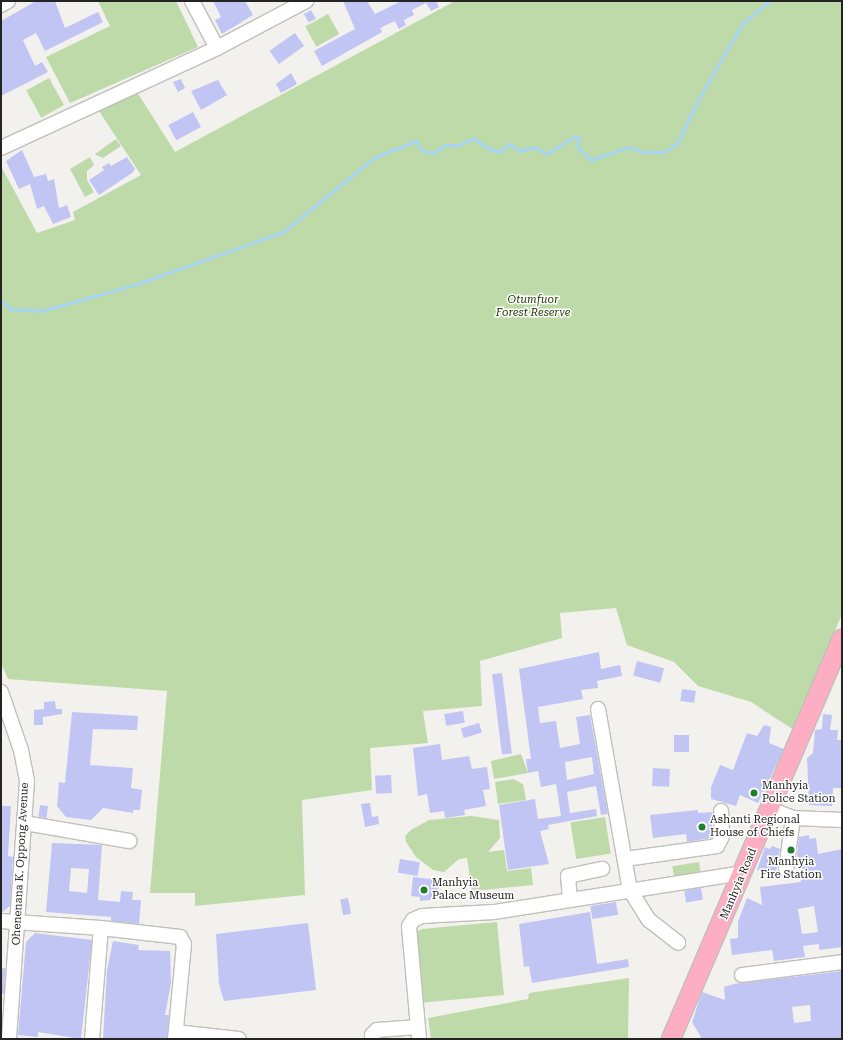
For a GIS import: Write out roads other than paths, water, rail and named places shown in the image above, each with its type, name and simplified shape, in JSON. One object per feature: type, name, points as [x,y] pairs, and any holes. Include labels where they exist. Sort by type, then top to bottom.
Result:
[{"type":"main road","name":"Manhyia Road","points":[[671,1039],[842,639]]},
{"type":"street","points":[[1,5],[8,1]]},
{"type":"street","points":[[192,1],[217,48]]},
{"type":"street","points":[[1,148],[217,48],[306,1]]},
{"type":"street","name":"Ohenenana K. Oppong Avenue","points":[[1,692],[21,750],[27,781],[9,1039]]},
{"type":"street","points":[[598,709],[630,890],[648,920],[678,942]]},
{"type":"street","points":[[770,809],[793,818],[842,820]]},
{"type":"street","points":[[625,859],[717,846],[722,836],[721,811]]},
{"type":"street","points":[[786,869],[793,818]]},
{"type":"street","points":[[25,823],[129,841]]},
{"type":"street","points":[[570,900],[568,876],[602,868]]},
{"type":"street","points":[[372,1039],[372,1035],[377,1030],[396,1034],[419,1033],[409,926],[413,920],[422,916],[494,912],[743,873]]},
{"type":"street","points":[[1,921],[101,928],[183,940],[175,1036],[239,1039]]},
{"type":"street","points":[[92,1039],[101,928]]},
{"type":"street","points":[[742,975],[842,962]]},
{"type":"waterway","points":[[1,301],[11,309],[41,311],[134,285],[283,232],[375,157],[416,141],[422,151],[434,153],[445,145],[459,145],[474,138],[487,148],[500,152],[509,144],[521,151],[533,147],[547,154],[573,137],[579,137],[578,148],[591,160],[628,147],[642,152],[664,152],[677,144],[699,98],[742,24],[769,1]]},
{"type":"place","name":"Manhyia Police Station","points":[[754,793]]},
{"type":"place","name":"Ashanti Regional House of Chiefs","points":[[702,827]]},
{"type":"place","name":"Manhyia Fire Station","points":[[791,850]]},
{"type":"place","name":"Manhyia Palace Museum","points":[[424,890]]},
{"type":"park label","name":"Otumfuor Forest Reserve","points":[[533,307]]}]
